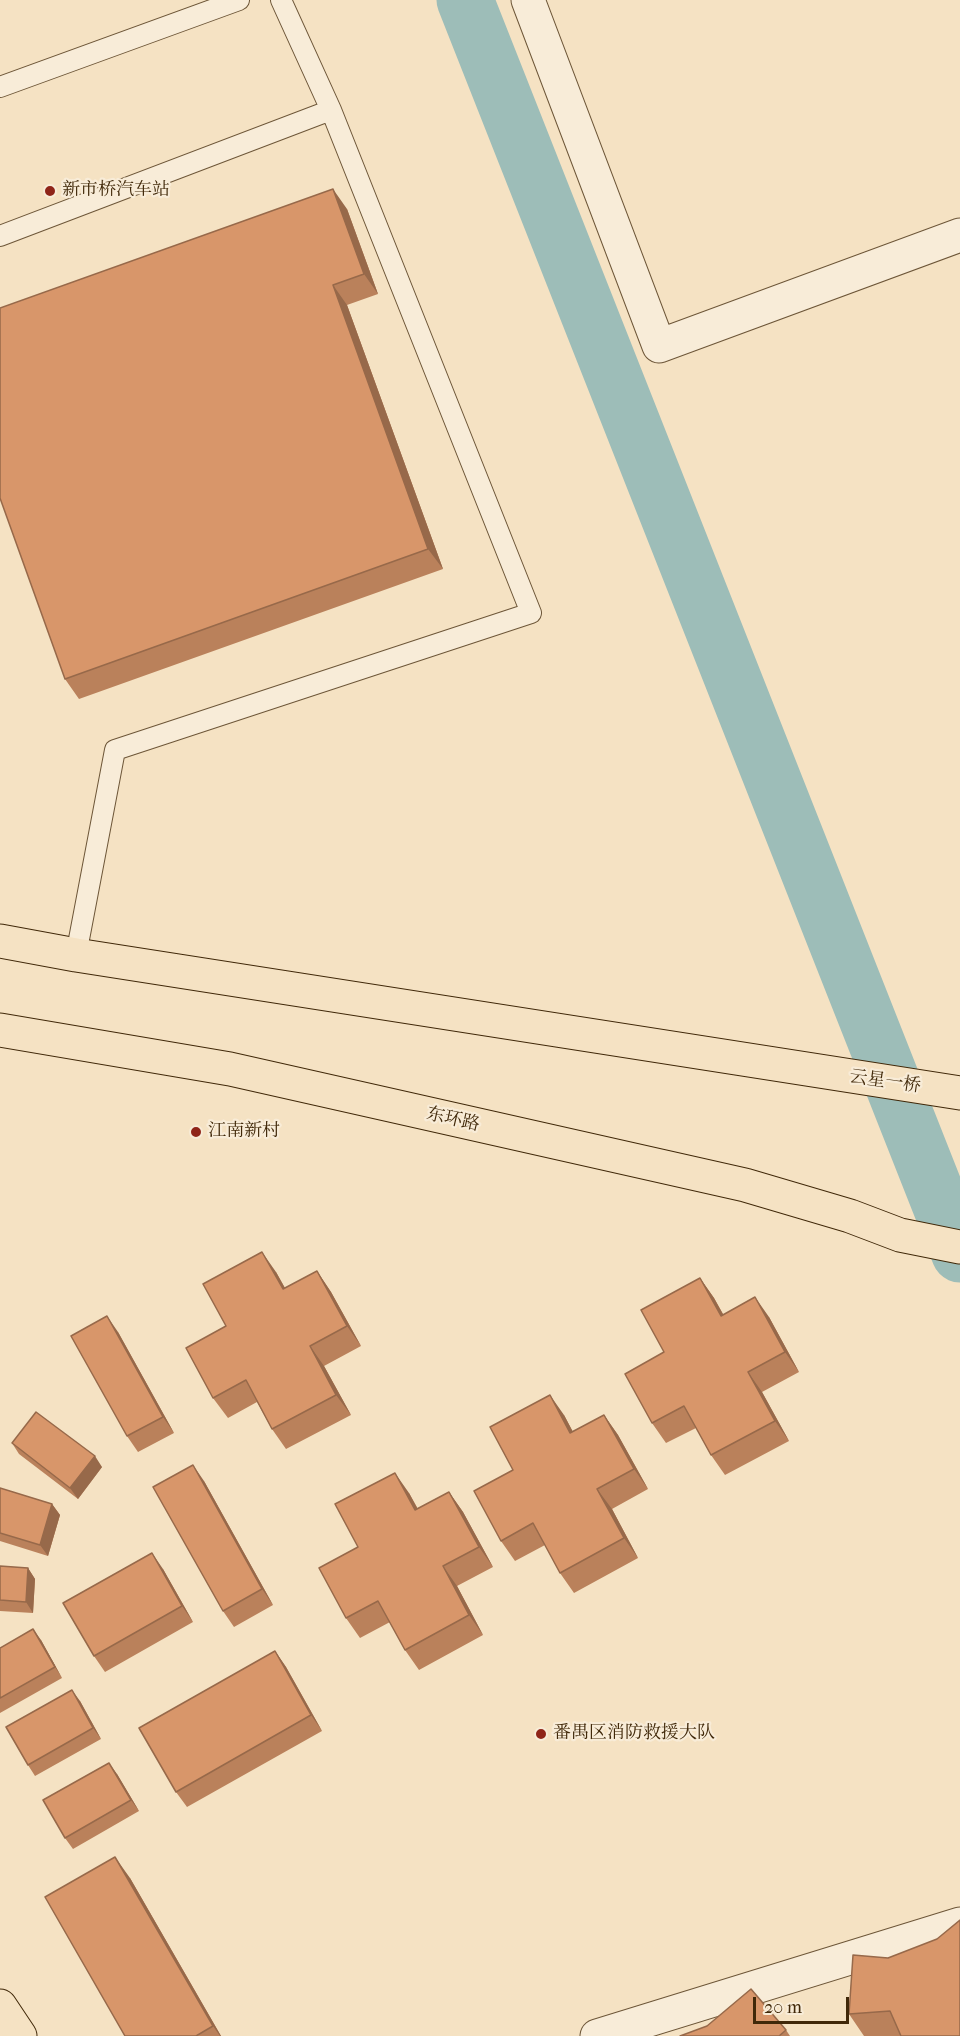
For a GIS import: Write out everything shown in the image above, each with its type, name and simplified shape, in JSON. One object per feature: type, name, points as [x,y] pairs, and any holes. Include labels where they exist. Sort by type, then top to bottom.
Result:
[{"type":"main road","points":[[0,941],[76,955]]},
{"type":"main road","name":"云星一桥","points":[[76,955],[960,1093]]},
{"type":"main road","name":"东环路","points":[[3,1031],[230,1069],[745,1185],[850,1216],[900,1235],[960,1246]]},
{"type":"main road","points":[[0,2006],[20,2036]]},
{"type":"street","points":[[528,0],[659,346],[960,235]]},
{"type":"street","points":[[597,2036],[960,1924]]},
{"type":"lane","points":[[0,87],[239,0]]},
{"type":"lane","points":[[76,955],[115,750],[531,613],[331,110],[281,0]]},
{"type":"lane","points":[[0,236],[331,110]]},
{"type":"building","points":[[333,189],[364,274],[333,285],[428,549],[65,679],[0,498],[0,308]]},
{"type":"building","points":[[262,1252],[283,1289],[317,1271],[347,1326],[310,1346],[336,1395],[272,1429],[246,1380],[213,1398],[186,1348],[226,1326],[203,1284]]},
{"type":"building","points":[[700,1278],[721,1316],[755,1297],[785,1352],[748,1372],[775,1421],[711,1455],[684,1406],[652,1423],[625,1374],[664,1352],[641,1310]]},
{"type":"building","points":[[107,1316],[163,1417],[127,1436],[71,1336]]},
{"type":"building","points":[[550,1395],[570,1433],[604,1415],[634,1469],[597,1489],[624,1538],[560,1573],[533,1523],[501,1541],[474,1491],[513,1470],[490,1427]]},
{"type":"building","points":[[36,1412],[95,1456],[70,1488],[12,1443]]},
{"type":"building","points":[[193,1465],[262,1589],[223,1611],[153,1487]]},
{"type":"building","points":[[395,1473],[415,1510],[449,1492],[479,1547],[443,1566],[469,1615],[405,1650],[378,1601],[346,1618],[319,1568],[358,1547],[335,1504]]},
{"type":"building","points":[[0,1488],[52,1504],[40,1545],[0,1533]]},
{"type":"building","points":[[152,1553],[182,1606],[94,1656],[63,1603]]},
{"type":"building","points":[[0,1566],[28,1568],[26,1602],[0,1600]]},
{"type":"building","points":[[33,1629],[55,1667],[0,1698],[0,1648]]},
{"type":"building","points":[[275,1651],[311,1715],[176,1792],[139,1728]]},
{"type":"building","points":[[72,1690],[93,1728],[28,1765],[6,1727]]},
{"type":"building","points":[[109,1763],[131,1800],[65,1838],[43,1800]]},
{"type":"building","points":[[115,1857],[213,2026],[196,2036],[125,2036],[45,1897]]},
{"type":"building","points":[[960,1920],[960,2036],[901,2036],[890,2011],[849,2014],[853,1955],[888,1958],[937,1939]]},
{"type":"building","points":[[751,1989],[786,2030],[779,2036],[680,2036],[707,2026]]},
{"type":"waterway","points":[[465,0],[960,1254]]},
{"type":"place","name":"新市桥汽车站","points":[[50,191]]},
{"type":"place","name":"江南新村","points":[[196,1132]]},
{"type":"place","name":"番禺区消防救援大队","points":[[541,1734]]}]
